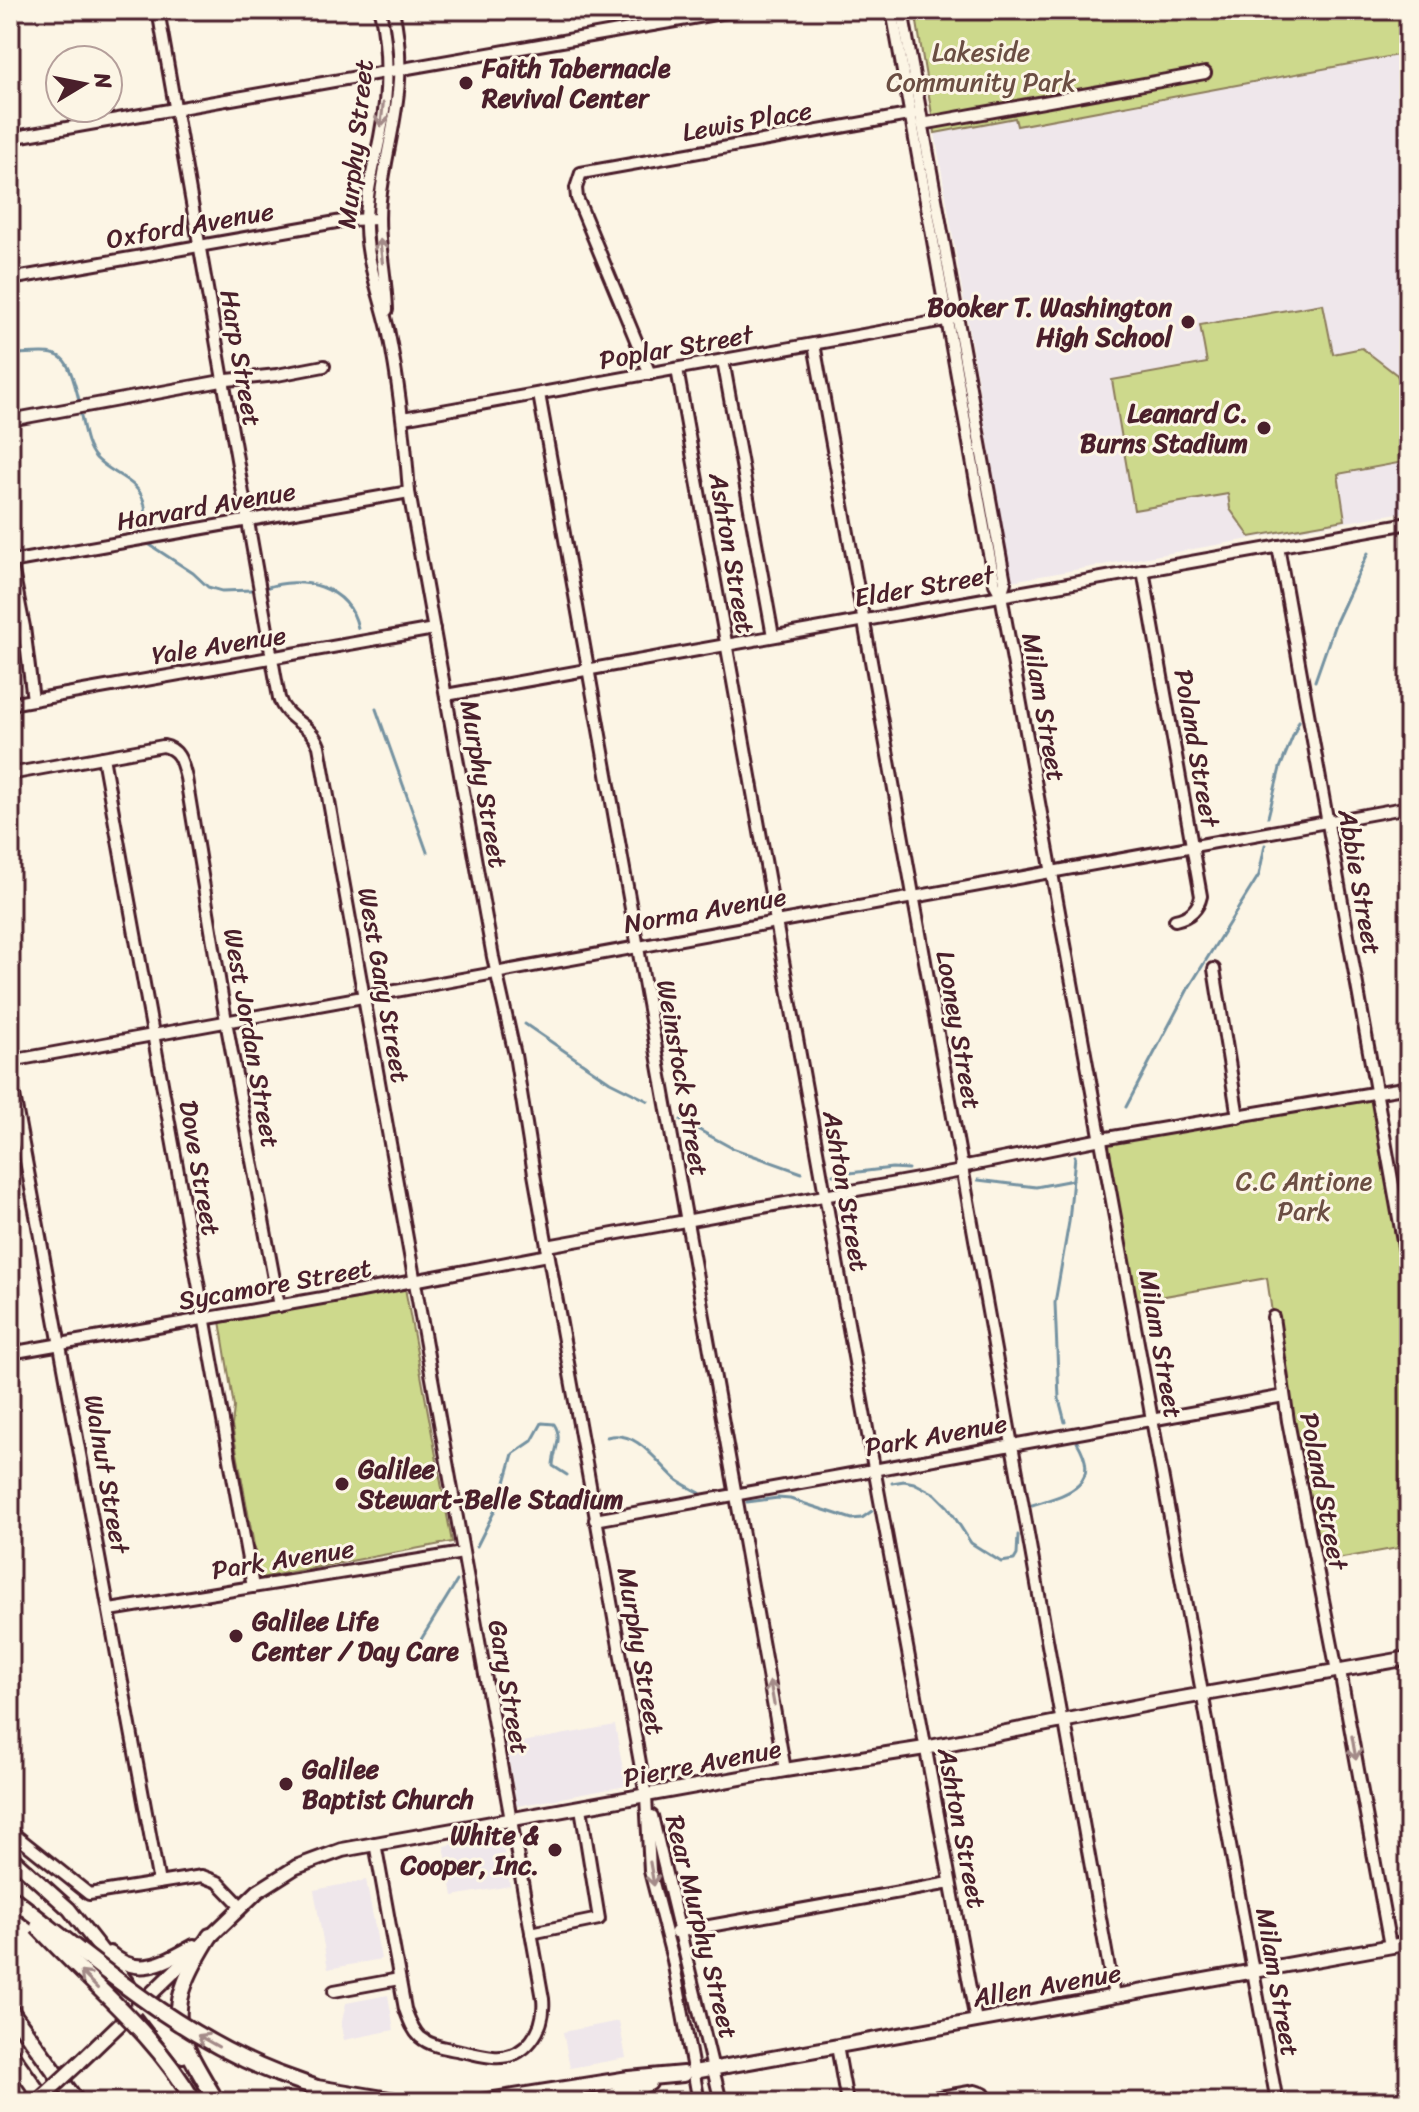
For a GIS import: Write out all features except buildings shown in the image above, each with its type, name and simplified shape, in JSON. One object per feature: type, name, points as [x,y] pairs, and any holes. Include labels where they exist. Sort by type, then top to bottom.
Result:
[{"type":"highway","points":[[10,1897],[109,1975],[178,2024],[231,2054],[317,2088],[402,2102]]},
{"type":"highway","points":[[10,1897],[147,2037],[180,2077],[194,2102]]},
{"type":"highway","points":[[210,1936],[184,1982],[177,2014],[178,2028],[186,2050],[217,2102]]},
{"type":"highway","points":[[143,2003],[206,2084]]},
{"type":"highway","points":[[10,2010],[77,2102]]},
{"type":"highway","points":[[10,2053],[45,2102]]},
{"type":"highway","points":[[482,2102],[688,2073]]},
{"type":"highway","points":[[597,2102],[688,2073]]},
{"type":"main road","name":"Pierre Avenue","points":[[37,2102],[241,1906],[276,1878],[342,1850],[1064,1723],[1409,1658]]},
{"type":"main road","points":[[10,1856],[120,1961],[139,1967],[163,1963],[210,1936]]},
{"type":"main road","points":[[78,1920],[143,2003]]},
{"type":"main road","name":"Allen Avenue","points":[[688,2073],[1409,1943]]},
{"type":"street","name":"Harp Street","points":[[158,10],[279,698],[286,712]]},
{"type":"street","name":"Murphy Street","points":[[380,10],[386,41],[386,72],[383,116],[366,219],[369,262],[388,328]]},
{"type":"street","name":"Murphy Street","points":[[393,10],[400,70],[397,113],[385,168],[379,219],[388,328],[403,418],[409,492],[496,971],[515,1055],[646,1796],[650,1871],[666,1934],[688,2073],[699,2102]]},
{"type":"street","points":[[649,10],[652,25]]},
{"type":"street","points":[[10,138],[738,10]]},
{"type":"street","name":"Milam Street","points":[[892,10],[918,117]]},
{"type":"street","name":"Milam Street","points":[[902,10],[995,584],[1001,595],[1277,2102]]},
{"type":"street","name":"Lewis Place","points":[[650,374],[577,198],[576,188],[581,173],[1205,73]]},
{"type":"street","name":"Oxford Avenue","points":[[10,279],[348,220],[379,219]]},
{"type":"street","name":"Poplar Street","points":[[403,418],[952,319]]},
{"type":"street","name":"Looney Street","points":[[814,344],[1114,1996]]},
{"type":"street","points":[[723,360],[773,636]]},
{"type":"street","points":[[10,420],[324,366]]},
{"type":"street","name":"Ashton Street","points":[[677,369],[824,1195],[976,2021]]},
{"type":"street","name":"Weinstock Street","points":[[539,394],[785,1770]]},
{"type":"street","name":"Harvard Avenue","points":[[10,560],[409,492]]},
{"type":"street","name":"Elder Street","points":[[446,695],[1409,523]]},
{"type":"street","name":"Abbie Street","points":[[1278,546],[1409,1269]]},
{"type":"street","points":[[10,560],[24,627],[33,700]]},
{"type":"street","name":"Poland Street","points":[[1143,570],[1201,896],[1199,904],[1189,915],[1175,920]]},
{"type":"street","name":"Yale Avenue","points":[[10,704],[434,629]]},
{"type":"street","name":"West Gary Street","points":[[286,712],[312,731],[319,746],[415,1280]]},
{"type":"street","name":"West Jordan Street","points":[[103,757],[163,746],[172,748],[179,755],[186,778],[226,1021],[279,1306]]},
{"type":"street","points":[[10,774],[103,757]]},
{"type":"street","name":"Dove Street","points":[[103,757],[253,1587]]},
{"type":"street","name":"Norma Avenue","points":[[10,1061],[1409,807]]},
{"type":"street","points":[[1214,969],[1238,1117]]},
{"type":"street","name":"Walnut Street","points":[[10,1074],[159,1883]]},
{"type":"street","name":"Sycamore Street","points":[[10,1353],[415,1280],[686,1220],[962,1169],[1101,1139],[1409,1087]]},
{"type":"street","name":"Gary Street","points":[[399,1979],[405,2009],[419,2035],[436,2046],[502,2057],[522,2049],[537,2033],[542,2022],[543,1999],[415,1280]]},
{"type":"street","name":"Poland Street","points":[[1273,1317],[1284,1396],[1390,1946]]},
{"type":"street","name":"Park Avenue","points":[[595,1520],[1284,1396]]},
{"type":"street","name":"Park Avenue","points":[[110,1610],[463,1553]]},
{"type":"street","name":"Rear Murphy Street","points":[[646,1796],[714,2068]]},
{"type":"street","points":[[531,1933],[599,1919],[581,1808]]},
{"type":"street","points":[[10,1831],[89,1894],[196,1876],[218,1882],[241,1906]]},
{"type":"street","points":[[334,1991],[399,1979],[375,1843]]},
{"type":"street","points":[[666,1934],[950,1883]]},
{"type":"street","points":[[837,2046],[847,2102]]},
{"type":"street","points":[[714,2068],[721,2102]]},
{"type":"street","points":[[911,2102],[975,2091],[984,2094],[988,2102]]},
{"type":"shaded area","name":"Booker T. Washington High School","points":[[1409,53],[1409,511],[1012,581],[935,133],[1016,118],[1018,126]]},
{"type":"shaded area","points":[[615,1725],[626,1786],[517,1806],[506,1745]]},
{"type":"shaded area","points":[[501,1835],[510,1886],[453,1896],[444,1846]]},
{"type":"shaded area","points":[[366,1880],[381,1959],[328,1969],[314,1890]]},
{"type":"shaded area","points":[[388,1995],[394,2030],[344,2040],[341,2026],[346,2003]]},
{"type":"shaded area","points":[[619,2021],[626,2058],[570,2068],[563,2032]]},
{"type":"green space","name":"Lakeside Community Park","points":[[915,10],[1409,10],[1409,53],[1017,126],[1015,118],[935,133]]},
{"type":"green space","name":"Leanard C. Burns Stadium","points":[[1323,304],[1333,354],[1362,348],[1397,375],[1409,396],[1409,461],[1338,474],[1345,520],[1250,537],[1230,509],[1228,494],[1134,510],[1112,380],[1207,363],[1200,325]]},
{"type":"green space","name":"C.C Antione Park","points":[[1376,1093],[1409,1274],[1409,1546],[1315,1563],[1284,1396],[1267,1278],[1131,1302],[1101,1140]]},
{"type":"green space","name":"Galilee Stewart-Belle Stadium","points":[[405,1288],[452,1542],[260,1578],[232,1426],[234,1407],[220,1321]]},
{"type":"waterway","points":[[10,354],[58,356],[69,369],[79,400]]},
{"type":"waterway","points":[[81,416],[86,438],[96,458],[132,484],[142,497],[145,509],[141,531]]},
{"type":"waterway","points":[[147,543],[193,573],[208,587],[222,591],[252,590]]},
{"type":"waterway","points":[[1315,681],[1335,624],[1368,553]]},
{"type":"waterway","points":[[265,588],[293,583],[322,587],[345,602],[358,628]]},
{"type":"waterway","points":[[376,709],[427,852]]},
{"type":"waterway","points":[[1268,817],[1280,768],[1299,721]]},
{"type":"waterway","points":[[1126,1107],[1188,989],[1259,875],[1265,845]]},
{"type":"waterway","points":[[525,1024],[610,1082],[648,1101]]},
{"type":"waterway","points":[[681,1120],[732,1148],[802,1173]]},
{"type":"waterway","points":[[1065,1422],[1059,1399],[1055,1303],[1069,1222],[1075,1156]]},
{"type":"waterway","points":[[833,1175],[908,1169]]},
{"type":"waterway","points":[[978,1180],[1036,1187],[1073,1180]]},
{"type":"waterway","points":[[477,1546],[500,1500],[513,1454],[532,1441],[542,1423],[554,1424],[557,1429],[553,1466],[567,1475]]},
{"type":"waterway","points":[[607,1437],[618,1436],[637,1443],[677,1480],[700,1493]]},
{"type":"waterway","points":[[1032,1505],[1067,1493],[1083,1479],[1086,1469],[1077,1442]]},
{"type":"waterway","points":[[892,1483],[914,1483],[935,1494],[948,1507],[971,1543],[1001,1562],[1014,1560],[1018,1535]]},
{"type":"waterway","points":[[747,1502],[790,1499],[852,1519],[862,1518],[872,1511]]},
{"type":"waterway","points":[[417,1646],[457,1581]]},
{"type":"place","name":"Faith Tabernacle Revival Center","points":[[466,83]]},
{"type":"place","name":"Booker T. Washington High School","points":[[1188,322]]},
{"type":"place","name":"Leanard C. Burns Stadium","points":[[1264,428]]},
{"type":"place","name":"Galilee Stewart-Belle Stadium","points":[[342,1484]]},
{"type":"place","name":"Galilee Life Center / Day Care","points":[[236,1636]]},
{"type":"place","name":"Galilee Baptist Church","points":[[286,1784]]},
{"type":"place","name":"White & Cooper, Inc.","points":[[555,1850]]}]
